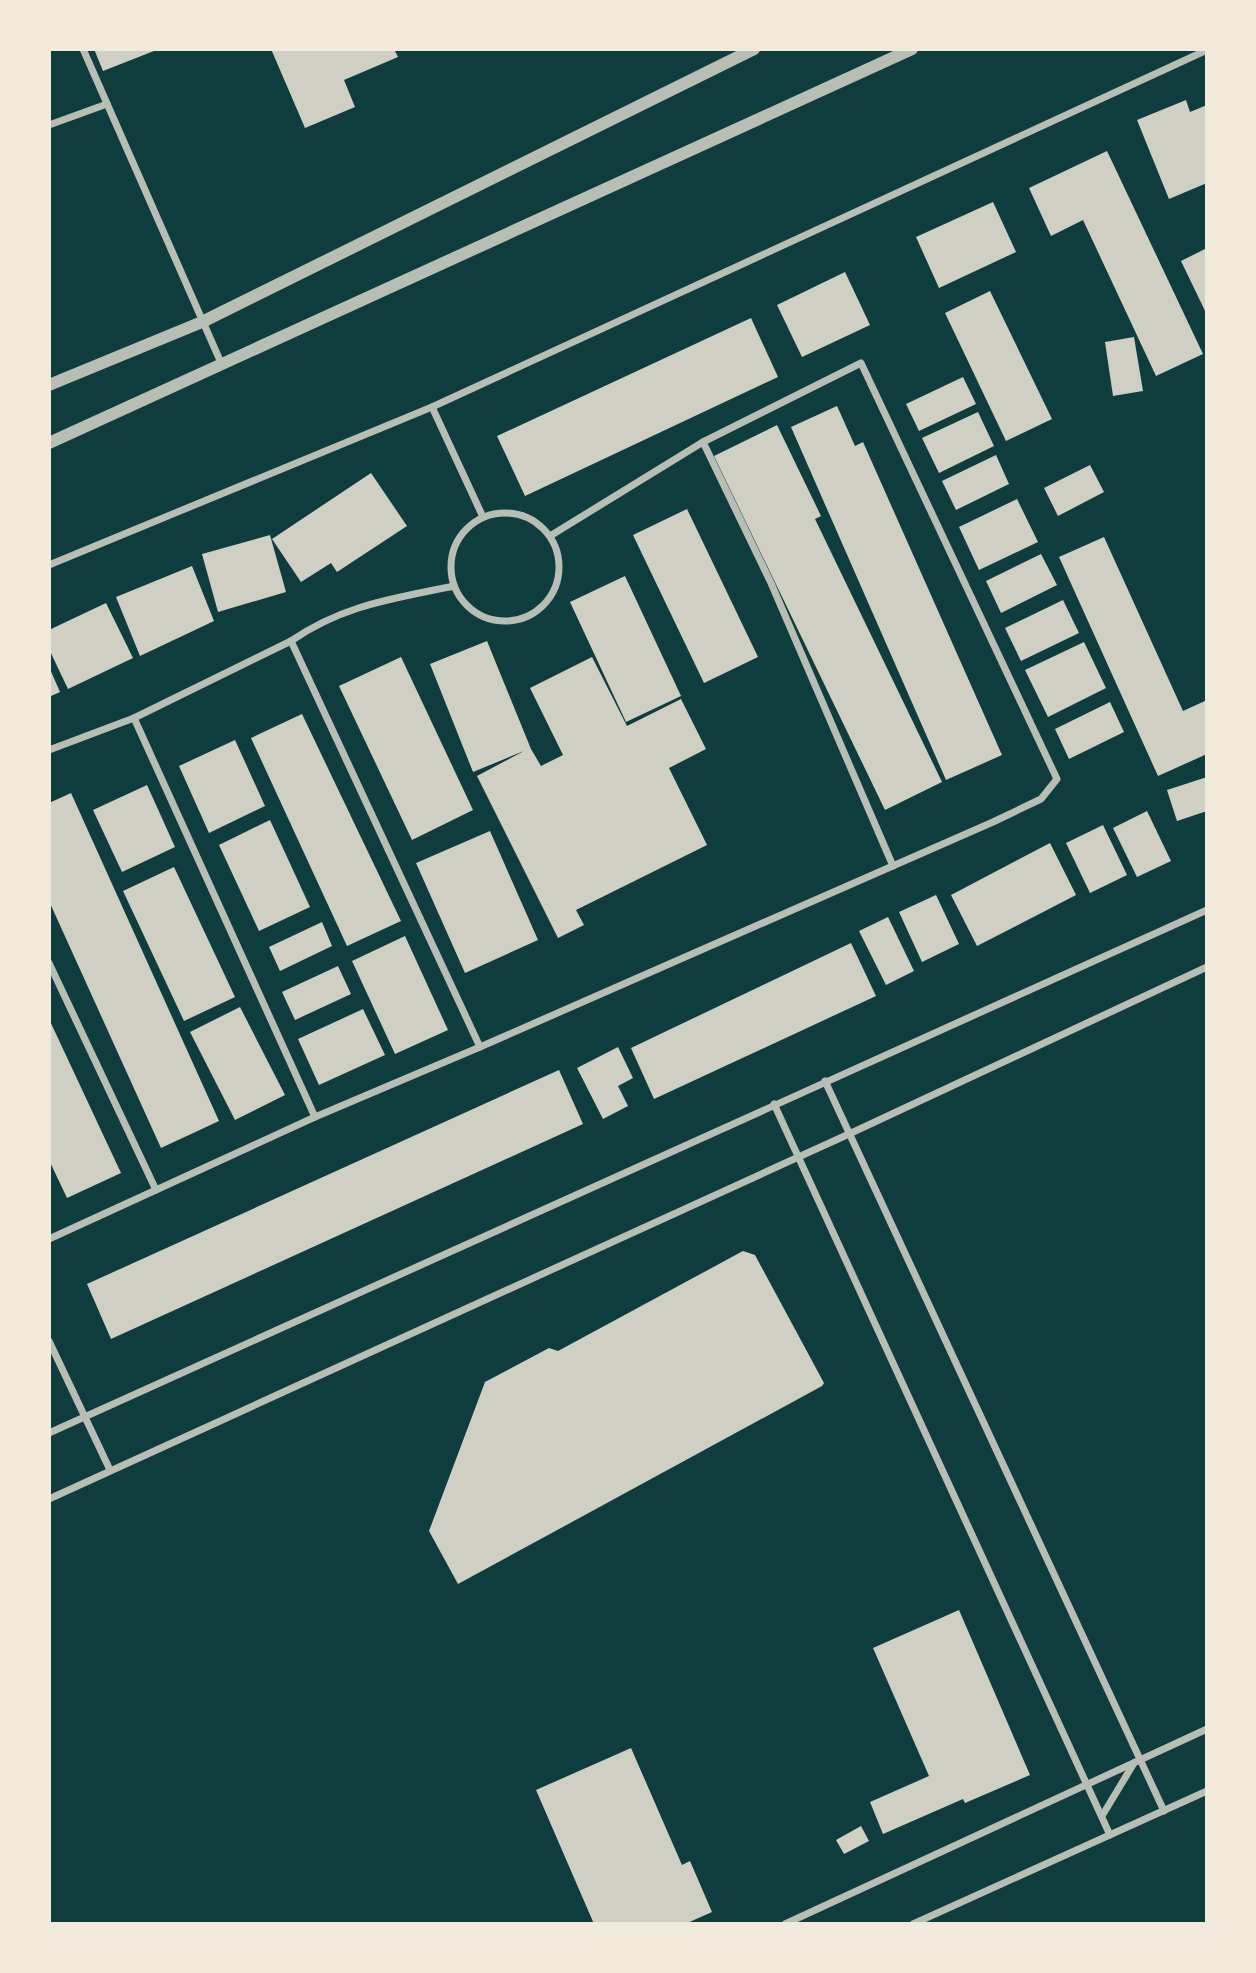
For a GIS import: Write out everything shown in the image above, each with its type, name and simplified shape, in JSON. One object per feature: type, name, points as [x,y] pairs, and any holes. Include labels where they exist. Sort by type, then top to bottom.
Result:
[{"type":"street","points":[[83,49],[222,365]]},
{"type":"street","points":[[49,386],[202,322],[754,49]]},
{"type":"street","points":[[49,443],[912,49]]},
{"type":"street","points":[[49,565],[432,407],[1207,50]]},
{"type":"street","points":[[49,125],[107,104]]},
{"type":"street","points":[[49,1239],[315,1117],[1041,799],[1056,779],[861,363],[704,442],[550,536]]},
{"type":"street","points":[[432,407],[483,517]]},
{"type":"street","points":[[704,442],[771,583],[893,866]]},
{"type":"street","points":[[502,512],[520,514],[537,523],[550,536],[558,553],[557,580],[545,604],[530,616],[512,622],[494,621],[476,614],[462,602],[454,586],[453,553],[459,538],[483,517],[502,512]]},
{"type":"street","points":[[49,750],[134,718],[291,641],[320,621],[350,609],[454,586]]},
{"type":"street","points":[[291,641],[480,1047]]},
{"type":"street","points":[[134,718],[315,1117]]},
{"type":"street","points":[[49,1433],[1207,910]]},
{"type":"street","points":[[49,963],[156,1190]]},
{"type":"street","points":[[49,1499],[849,1134],[1207,967]]},
{"type":"street","points":[[825,1081],[1137,1761],[1164,1811]]},
{"type":"street","points":[[774,1104],[1110,1835]]},
{"type":"street","points":[[49,1341],[110,1470]]},
{"type":"street","points":[[785,1924],[1207,1729]]},
{"type":"street","points":[[1102,1816],[1137,1761]]},
{"type":"street","points":[[913,1924],[1207,1791]]},
{"type":"building","points":[[94,49],[159,49],[103,71]]},
{"type":"building","points":[[271,49],[394,49],[398,57],[344,80],[355,107],[305,128]]},
{"type":"building","points":[[1186,100],[1190,112],[1207,105],[1207,183],[1169,199],[1137,120]]},
{"type":"building","points":[[1107,151],[1203,354],[1156,376],[1083,220],[1051,236],[1029,188]]},
{"type":"building","points":[[993,202],[1016,252],[939,288],[916,237]]},
{"type":"building","points":[[1207,248],[1207,315],[1181,261]]},
{"type":"building","points":[[845,272],[870,325],[802,357],[777,305]]},
{"type":"building","points":[[990,291],[1052,419],[1006,441],[945,313]]},
{"type":"building","points":[[751,318],[778,377],[525,496],[497,436]]},
{"type":"building","points":[[1134,337],[1143,391],[1113,396],[1105,342]]},
{"type":"building","points":[[963,377],[976,404],[919,431],[906,404]]},
{"type":"building","points":[[837,406],[855,446],[863,442],[1002,755],[946,780],[791,427]]},
{"type":"building","points":[[978,412],[994,446],[939,473],[922,438]]},
{"type":"building","points":[[777,425],[821,516],[815,519],[942,782],[885,810],[714,456]]},
{"type":"building","points":[[996,455],[1009,484],[956,510],[942,481]]},
{"type":"building","points":[[1090,465],[1104,492],[1058,516],[1044,488]]},
{"type":"building","points":[[371,473],[407,526],[337,572],[331,563],[301,582],[272,539]]},
{"type":"building","points":[[1017,499],[1038,542],[979,570],[959,527]]},
{"type":"building","points":[[687,509],[758,657],[704,683],[633,535]]},
{"type":"building","points":[[270,535],[286,592],[218,612],[202,554]]},
{"type":"building","points":[[1104,537],[1183,711],[1207,700],[1207,754],[1158,776],[1059,557]]},
{"type":"building","points":[[1041,554],[1057,585],[1001,613],[986,581]]},
{"type":"building","points":[[192,566],[214,621],[140,656],[116,597]]},
{"type":"building","points":[[625,576],[681,696],[626,722],[570,602]]},
{"type":"building","points":[[1063,600],[1079,633],[1021,661],[1005,628]]},
{"type":"building","points":[[106,603],[133,658],[68,689],[49,649],[49,630]]},
{"type":"building","points":[[487,641],[531,749],[541,766],[563,755],[530,688],[592,657],[627,726],[681,699],[706,749],[669,768],[707,845],[576,910],[584,925],[558,938],[477,776],[524,751],[473,772],[430,664]]},
{"type":"building","points":[[1084,642],[1106,688],[1048,717],[1025,670]]},
{"type":"building","points":[[401,657],[473,810],[412,840],[339,686]]},
{"type":"building","points":[[49,667],[60,692],[49,697]]},
{"type":"building","points":[[1110,702],[1124,732],[1069,759],[1055,729]]},
{"type":"building","points":[[302,714],[401,921],[347,946],[251,738]]},
{"type":"building","points":[[235,740],[265,806],[209,833],[179,766]]},
{"type":"building","points":[[1207,777],[1207,811],[1177,821],[1167,790]]},
{"type":"building","points":[[147,785],[175,847],[122,872],[93,810]]},
{"type":"building","points":[[71,793],[219,1121],[161,1148],[49,901],[49,803]]},
{"type":"building","points":[[1147,811],[1171,861],[1137,877],[1113,828]]},
{"type":"building","points":[[270,820],[310,907],[259,931],[219,845]]},
{"type":"building","points":[[1103,825],[1127,875],[1090,893],[1066,843]]},
{"type":"building","points":[[490,831],[538,940],[465,973],[416,863]]},
{"type":"building","points":[[1050,843],[1076,895],[977,946],[951,895]]},
{"type":"building","points":[[174,867],[235,997],[184,1021],[123,891]]},
{"type":"building","points":[[936,895],[959,944],[922,962],[899,912]]},
{"type":"building","points":[[888,917],[914,971],[886,985],[859,931]]},
{"type":"building","points":[[322,922],[332,946],[280,971],[269,947]]},
{"type":"building","points":[[405,936],[448,1030],[395,1054],[352,961]]},
{"type":"building","points":[[851,943],[876,996],[654,1099],[631,1048]]},
{"type":"building","points":[[338,966],[351,994],[295,1020],[282,992]]},
{"type":"building","points":[[240,1007],[285,1095],[235,1120],[190,1032]]},
{"type":"building","points":[[363,1009],[385,1055],[319,1085],[298,1039]]},
{"type":"building","points":[[49,1019],[121,1173],[67,1198],[49,1160]]},
{"type":"building","points":[[618,1047],[633,1078],[618,1086],[628,1106],[603,1119],[577,1068]]},
{"type":"building","points":[[559,1070],[583,1124],[111,1339],[87,1284]]},
{"type":"building","points":[[743,1251],[755,1255],[824,1383],[822,1386],[458,1584],[429,1531],[485,1382],[549,1348],[558,1351]]},
{"type":"building","points":[[959,1610],[1030,1775],[965,1803],[963,1799],[883,1834],[870,1802],[929,1776],[873,1648]]},
{"type":"building","points":[[631,1748],[682,1865],[690,1861],[712,1912],[685,1924],[594,1924],[536,1790]]},
{"type":"building","points":[[861,1826],[869,1841],[844,1854],[836,1840]]}]
